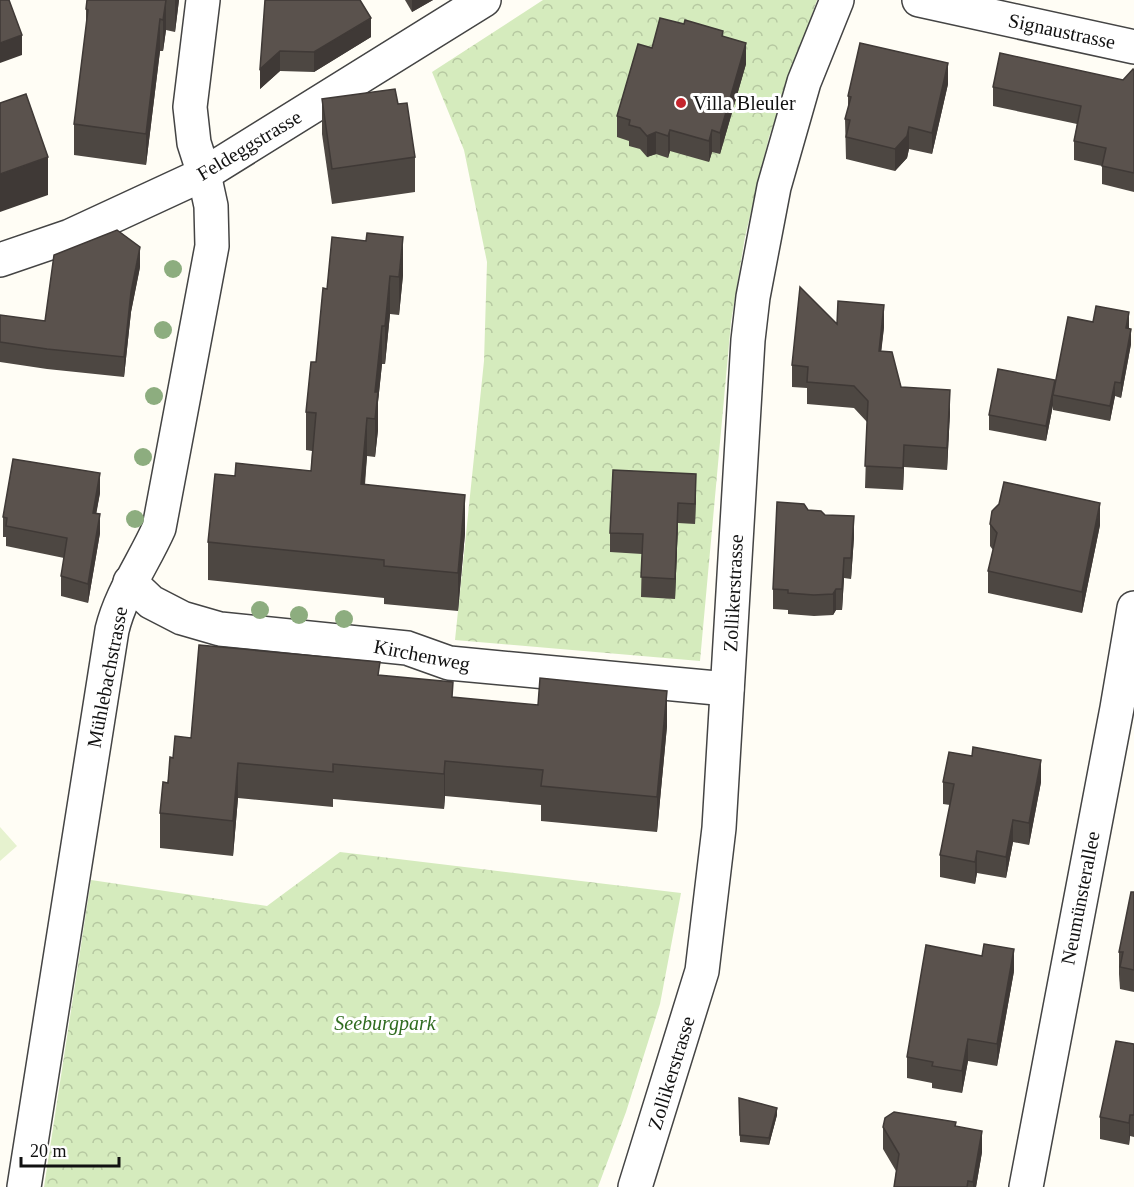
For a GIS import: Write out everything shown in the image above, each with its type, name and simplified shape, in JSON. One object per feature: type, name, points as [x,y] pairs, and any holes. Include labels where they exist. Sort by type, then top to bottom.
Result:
[{"type":"street","name":"Mühlebachstrasse","points":[[24,1187],[107,656],[117,609],[159,528],[212,246],[211,206],[194,142],[190,107],[203,0]]},
{"type":"street","name":"Feldeggstrasse","points":[[0,260],[70,236],[204,174],[484,0]]},
{"type":"street","name":"Zollikerstrasse","points":[[635,1187],[702,971],[719,828],[748,340],[753,297],[774,187],[804,82],[837,0]]},
{"type":"street","name":"Signaustrasse","points":[[919,0],[1134,47]]},
{"type":"street","name":"Kirchenweg","points":[[130,582],[151,602],[182,618],[220,629],[407,648],[449,663],[727,689]]},
{"type":"street","name":"Neumünsterallee","points":[[1026,1187],[1125,709],[1134,609]]},
{"type":"green space","name":"Villa Bleuler","points":[[543,0],[817,0],[769,137],[745,237],[731,322],[700,661],[455,640],[484,361],[487,262],[464,150],[432,72]]},
{"type":"green space","points":[[0,827],[17,846],[0,861]]},
{"type":"green space","name":"Seeburgpark","points":[[340,852],[681,893],[660,1004],[626,1112],[598,1187],[44,1187],[91,880],[267,906]]},
{"type":"building","points":[[0,0],[9,0],[22,35],[0,43]]},
{"type":"building","points":[[87,0],[166,0],[163,20],[160,19],[146,134],[74,124],[88,10],[86,9]]},
{"type":"building","points":[[265,0],[360,0],[371,18],[314,52],[280,51],[260,69]]},
{"type":"building","name":"Villa Bleuler","points":[[660,18],[684,24],[685,20],[723,31],[722,36],[746,43],[720,133],[712,130],[709,141],[670,130],[668,136],[656,132],[647,136],[640,128],[629,125],[630,120],[617,116],[638,44],[652,48]]},
{"type":"building","points":[[860,43],[948,63],[932,133],[909,127],[907,136],[895,149],[846,137],[850,120],[845,119],[851,97],[848,96]]},
{"type":"building","points":[[1000,53],[1123,80],[1133,69],[1134,173],[1102,166],[1106,148],[1074,141],[1081,106],[993,87]]},
{"type":"building","points":[[395,89],[398,104],[407,103],[415,157],[332,169],[322,99]]},
{"type":"building","points":[[26,94],[48,157],[0,174],[0,103]]},
{"type":"building","points":[[117,230],[140,247],[131,292],[124,357],[0,342],[0,315],[45,321],[54,255]]},
{"type":"building","points":[[367,233],[403,237],[399,277],[390,276],[375,392],[378,392],[375,419],[367,418],[361,484],[465,495],[458,573],[384,566],[384,560],[208,542],[215,474],[235,476],[236,463],[311,471],[316,413],[306,412],[311,362],[316,362],[323,288],[327,289],[332,237],[366,241]]},
{"type":"building","points":[[800,287],[837,324],[838,301],[884,305],[879,351],[892,352],[901,387],[950,390],[947,448],[904,445],[903,468],[865,466],[868,401],[854,386],[807,382],[808,367],[792,365]]},
{"type":"building","points":[[1096,306],[1129,312],[1126,328],[1131,329],[1121,383],[1115,382],[1110,406],[1053,395],[1068,317],[1093,322]]},
{"type":"building","points":[[998,369],[1055,380],[1046,426],[989,415]]},
{"type":"building","points":[[13,459],[100,473],[93,513],[100,514],[88,584],[61,576],[67,538],[6,526],[7,518],[3,517]]},
{"type":"building","points":[[613,470],[696,474],[695,504],[678,503],[675,579],[641,577],[643,534],[610,533]]},
{"type":"building","points":[[1004,482],[1100,503],[1082,592],[988,571],[997,533],[990,524],[992,511],[999,504]]},
{"type":"building","points":[[777,502],[804,504],[808,510],[821,511],[825,515],[854,516],[851,558],[844,558],[842,589],[836,589],[833,594],[814,595],[773,589]]},
{"type":"building","points":[[199,645],[380,662],[378,675],[453,682],[452,697],[538,705],[540,678],[667,691],[657,797],[541,786],[543,770],[445,761],[444,774],[333,764],[333,772],[238,763],[233,821],[160,813],[163,782],[168,783],[170,757],[173,758],[175,736],[191,738]]},
{"type":"building","points":[[973,747],[1041,760],[1029,823],[1013,820],[1006,857],[977,851],[975,862],[940,855],[954,784],[943,782],[949,752],[972,756]]},
{"type":"building","points":[[1131,892],[1134,892],[1134,970],[1120,967],[1123,952],[1119,952]]},
{"type":"building","points":[[984,944],[1014,949],[997,1044],[968,1039],[962,1071],[932,1066],[933,1062],[907,1057],[926,945],[982,956]]},
{"type":"building","points":[[1116,1041],[1134,1044],[1134,1115],[1130,1115],[1129,1123],[1100,1117]]},
{"type":"building","points":[[739,1098],[777,1108],[769,1138],[740,1135]]},
{"type":"building","points":[[894,1112],[956,1122],[955,1126],[982,1131],[973,1182],[968,1181],[967,1187],[894,1187],[899,1154],[883,1127],[885,1118]]},
{"type":"place","name":"Villa Bleuler","points":[[681,103]]}]
